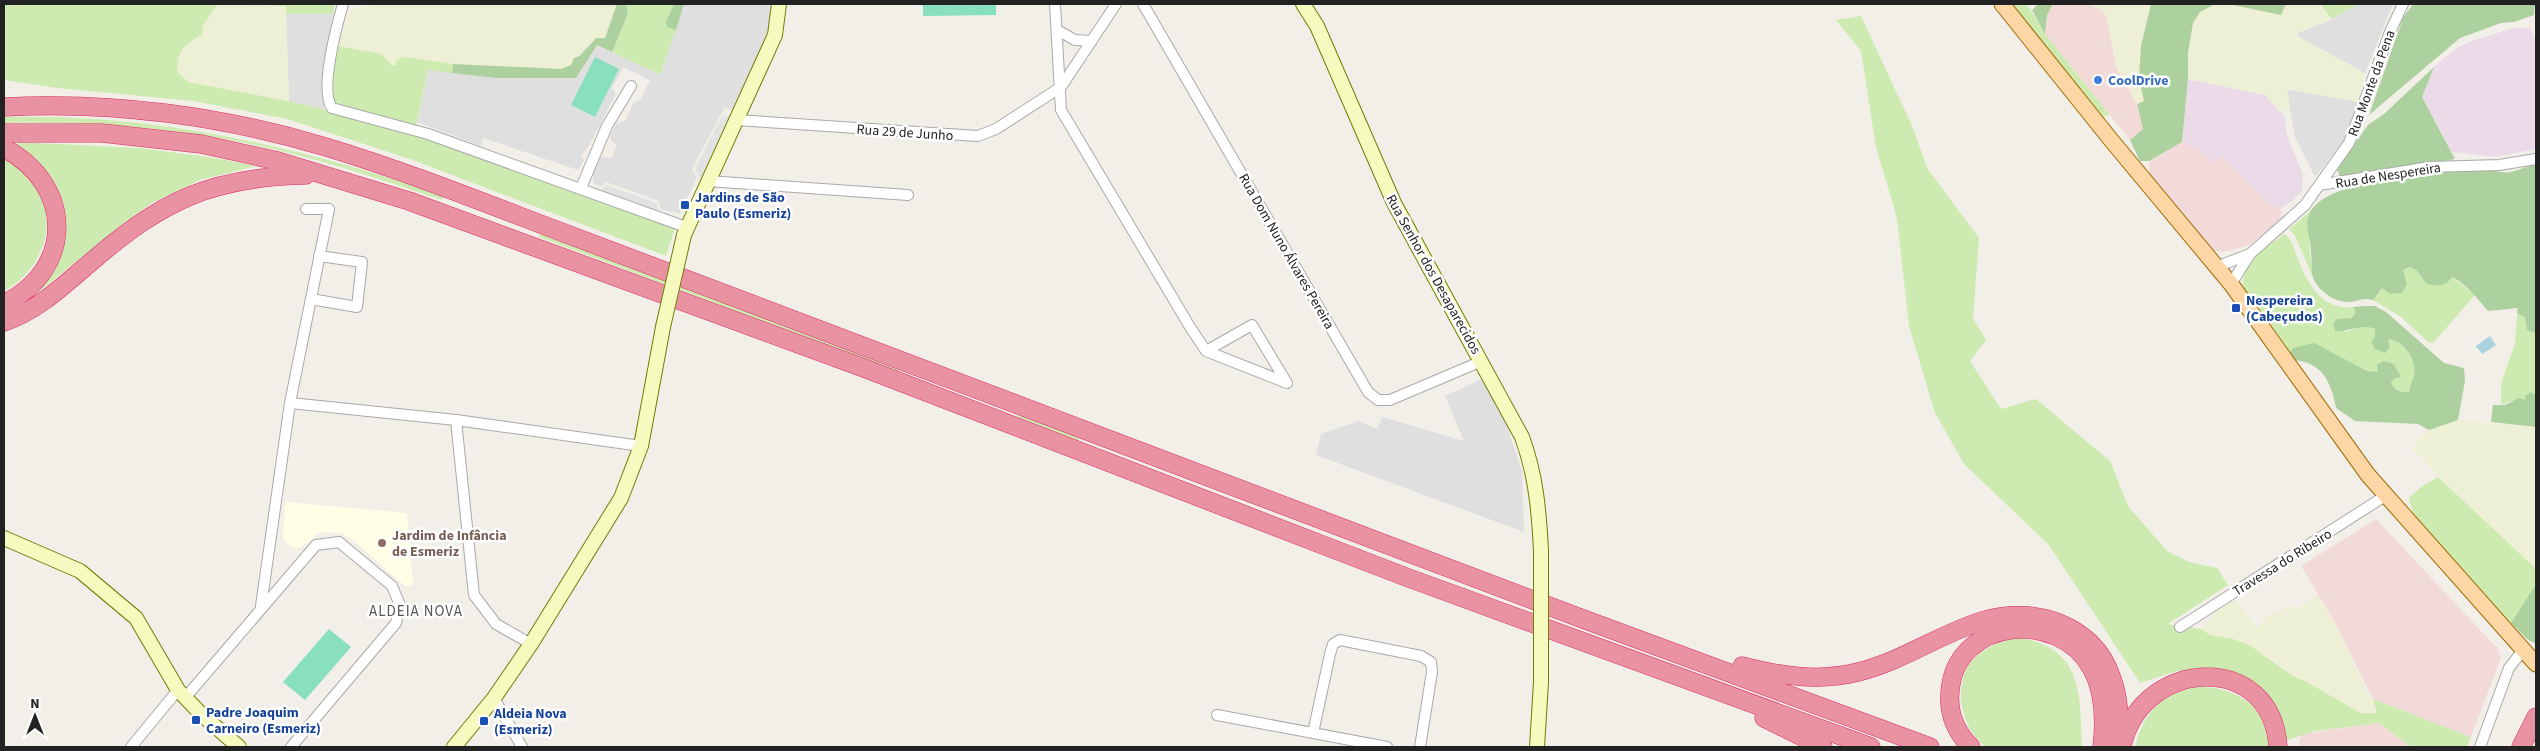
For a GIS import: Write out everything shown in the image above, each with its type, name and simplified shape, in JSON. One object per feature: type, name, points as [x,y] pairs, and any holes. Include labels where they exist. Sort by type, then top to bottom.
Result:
[{"type":"highway","points":[[4,95],[50,106]]},
{"type":"highway","points":[[4,107],[50,106],[148,112],[217,122],[280,135],[360,158],[530,220],[1574,615],[1930,747]]},
{"type":"highway","points":[[4,133],[84,132],[176,140],[252,154],[329,176],[453,216],[751,326],[1406,577],[1871,747]]},
{"type":"highway","points":[[4,148],[28,165],[44,183],[53,201],[57,220],[54,247],[43,273],[26,292],[4,304]]},
{"type":"highway","points":[[4,322],[35,307],[131,229],[186,196],[210,187],[251,178],[295,175],[329,176]]},
{"type":"highway","points":[[1694,658],[1721,660],[1767,672],[1796,677],[1826,677],[1886,664],[1984,621],[2018,615],[2033,616],[2061,624],[2076,631],[2092,645],[2105,662],[2111,674],[2117,699],[2118,747]]},
{"type":"highway","points":[[1971,747],[1959,734],[1952,718],[1949,696],[1953,675],[1963,655],[1976,643],[1992,634],[2014,628],[2051,634],[2083,656],[2096,678],[2102,700],[2102,747]]},
{"type":"highway","points":[[2122,747],[2126,730],[2136,712],[2150,696],[2169,685],[2189,678],[2228,680],[2261,698],[2276,729],[2278,747]]},
{"type":"highway","points":[[1744,700],[1749,710],[1823,747]]},
{"type":"highway","points":[[2521,747],[2536,718]]},
{"type":"main road","points":[[2002,4],[2231,284],[2349,451],[2385,496],[2536,664]]},
{"type":"street","points":[[343,4],[330,62],[328,98],[332,108],[428,134],[581,188],[685,231]]},
{"type":"street","points":[[454,747],[494,698],[531,644],[621,498],[641,446],[663,327],[685,231],[775,35],[779,4]]},
{"type":"street","points":[[1055,4],[1061,110],[1138,242],[1206,351],[1287,383],[1252,325],[1206,351]]},
{"type":"street","points":[[1061,87],[1116,4]]},
{"type":"street","name":"Rua Dom Nuno Álvares Pereira","points":[[1143,4],[1368,392],[1378,400],[1390,400],[1482,361]]},
{"type":"street","name":"Rua Senhor dos Desaparecidos","points":[[1303,4],[1317,26],[1394,203],[1482,361],[1522,437],[1529,455],[1539,505],[1541,551],[1541,682],[1537,747]]},
{"type":"street","name":"Rua Monte da Pena","points":[[2319,185],[2355,132],[2390,32],[2404,4]]},
{"type":"street","points":[[1057,30],[1075,40],[1092,41]]},
{"type":"street","points":[[581,188],[607,126],[631,86]]},
{"type":"street","name":"Rua 29 de Junho","points":[[736,120],[978,136],[996,129],[1061,87]]},
{"type":"street","name":"Rua de Nespereira","points":[[2231,284],[2250,254],[2296,214],[2319,185],[2398,171],[2465,164],[2499,166],[2536,159]]},
{"type":"street","points":[[708,181],[908,195]]},
{"type":"street","points":[[261,607],[290,403],[329,209],[306,208]]},
{"type":"street","name":"Rua de Nespereira","points":[[2216,267],[2250,254]]},
{"type":"street","points":[[311,299],[357,307],[362,262],[320,256]]},
{"type":"street","points":[[290,403],[456,420],[641,446]]},
{"type":"street","points":[[456,420],[474,595],[496,624],[531,644]]},
{"type":"street","name":"Travessa do Ribeiro","points":[[2180,627],[2385,496]]},
{"type":"street","points":[[4,538],[80,570],[136,618],[182,694],[239,747]]},
{"type":"street","points":[[131,747],[182,694],[316,545],[325,542],[339,542],[392,586],[400,604],[396,623],[291,747]]},
{"type":"street","points":[[1313,733],[1330,654],[1333,644],[1340,640],[1421,656],[1431,662],[1432,672],[1420,747]]},
{"type":"street","points":[[2480,747],[2509,668],[2523,650]]},
{"type":"street","points":[[494,698],[522,747]]},
{"type":"street","points":[[1217,715],[1387,747]]},
{"type":"shaded area","points":[[217,4],[286,6],[289,102],[188,82],[177,71],[179,52],[183,46],[203,34],[202,27]]},
{"type":"shaded area","points":[[383,4],[617,4],[605,39],[589,44],[571,65],[561,69],[453,64],[404,57],[392,66],[386,61],[338,46],[350,9]]},
{"type":"shaded area","points":[[684,4],[771,4],[771,16],[764,45],[734,111],[725,107],[692,169],[697,178],[680,213],[661,210],[659,201],[606,182],[601,187],[593,183],[593,173],[601,157],[612,158],[617,145],[611,140],[610,136],[617,123],[625,121],[634,102],[640,100],[650,80],[623,67],[612,88],[616,94],[590,144],[581,156],[584,160],[578,170],[483,138],[481,146],[417,122],[428,70],[597,45],[660,75]]},
{"type":"shaded area","points":[[2053,4],[2089,4],[2102,10],[2107,19],[2116,66],[2137,104],[2143,129],[2130,140],[2045,34],[2047,15]]},
{"type":"shaded area","points":[[2089,4],[2151,4],[2141,46],[2139,79],[2144,101],[2137,104],[2116,66],[2107,19],[2103,11]]},
{"type":"shaded area","points":[[2215,4],[2228,4],[2281,15],[2286,4],[2321,4],[2331,19],[2297,33],[2299,37],[2365,73],[2358,102],[2287,89],[2290,107],[2280,112],[2265,95],[2188,79],[2188,53],[2193,23],[2200,12]]},
{"type":"shaded area","points":[[2359,4],[2393,4],[2365,73],[2299,37],[2297,33],[2326,22]]},
{"type":"shaded area","points":[[286,14],[333,14],[325,63],[324,111],[289,102]]},
{"type":"shaded area","points":[[2529,27],[2536,39],[2536,149],[2496,157],[2452,152],[2422,97],[2434,67],[2454,50],[2469,42],[2510,29]]},
{"type":"shaded area","points":[[2188,79],[2265,95],[2285,117],[2286,132],[2303,175],[2302,191],[2292,201],[2280,209],[2268,203],[2222,156],[2213,163],[2203,153],[2182,142]]},
{"type":"shaded area","points":[[2286,89],[2358,102],[2345,139],[2315,177],[2295,137]]},
{"type":"shaded area","points":[[732,115],[701,180],[695,169],[722,116]]},
{"type":"shaded area","points":[[2182,142],[2203,153],[2213,163],[2222,156],[2268,203],[2280,209],[2282,213],[2280,219],[2250,245],[2223,252],[2215,251],[2209,247],[2149,174],[2149,161]]},
{"type":"shaded area","points":[[606,185],[657,203],[658,210],[601,190]]},
{"type":"shaded area","points":[[1485,378],[1504,418],[1522,471],[1524,532],[1316,455],[1321,434],[1358,421],[1377,429],[1382,417],[1464,441],[1445,396]]},
{"type":"shaded area","points":[[2458,420],[2536,427],[2536,569],[2487,525],[2413,450],[2419,438],[2429,430]]},
{"type":"shaded area","name":"Jardim de Infância de Esmeriz","points":[[285,502],[407,513],[413,585],[405,586],[354,541],[341,533],[320,532],[300,548],[291,547],[283,538]]},
{"type":"shaded area","points":[[2376,519],[2498,649],[2501,658],[2471,737],[2373,699],[2329,612],[2301,566]]},
{"type":"shaded area","points":[[2318,594],[2340,634],[2367,692],[2375,702],[2379,723],[2315,731],[2307,682],[2293,676],[2272,659],[2233,639],[2210,635],[2201,629],[2218,610],[2236,600],[2258,629],[2264,619],[2291,605],[2295,610]]},
{"type":"shaded area","points":[[2379,723],[2411,747],[2298,747],[2301,734]]},
{"type":"green space","points":[[4,4],[224,4],[217,5],[202,27],[203,34],[186,45],[181,52],[177,71],[188,82],[291,102],[367,121],[464,152],[675,228],[666,256],[410,159],[287,119],[193,101],[57,88],[4,80]]},
{"type":"green space","points":[[237,4],[335,4],[333,14],[286,14],[286,6]]},
{"type":"green space","points":[[617,4],[626,4],[628,14],[612,52],[597,45],[576,78],[496,78],[452,73],[453,64],[561,69],[571,65],[574,58],[580,56],[596,38],[605,38]]},
{"type":"green space","points":[[626,4],[674,4],[666,22],[667,27],[676,30],[660,75],[612,52],[628,14]]},
{"type":"green space","points":[[674,4],[684,4],[676,30],[667,27],[666,22]]},
{"type":"green space","points":[[923,4],[996,4],[996,15],[923,16]]},
{"type":"green space","points":[[2011,4],[2027,4],[2045,34],[2110,115],[2102,117]]},
{"type":"green space","points":[[2038,4],[2053,4],[2047,15],[2045,34],[2032,10]]},
{"type":"green space","points":[[2151,4],[2215,4],[2200,12],[2193,23],[2188,53],[2188,79],[2182,142],[2149,161],[2140,161],[2130,140],[2143,129],[2137,104],[2144,101],[2139,79],[2141,46]]},
{"type":"green space","points":[[2228,4],[2286,4],[2281,15]]},
{"type":"green space","points":[[2321,4],[2359,4],[2331,19]]},
{"type":"green space","points":[[2413,4],[2535,4],[2534,15],[2514,22],[2501,23],[2460,38],[2369,115],[2403,18]]},
{"type":"green space","points":[[1861,16],[1913,128],[1927,168],[1979,238],[1973,318],[1986,340],[1970,361],[2001,409],[2036,399],[2110,461],[2128,506],[2167,551],[2189,562],[2217,568],[2228,585],[2168,624],[2201,629],[2210,635],[2233,639],[2249,645],[2293,676],[2307,682],[2360,713],[2377,713],[2373,699],[2471,737],[2467,747],[2411,747],[2379,723],[2315,731],[2285,741],[2268,699],[2207,671],[2177,671],[2140,683],[2049,545],[1964,464],[1935,413],[1909,326],[1897,218],[1876,147],[1861,51],[1836,20]]},
{"type":"green space","points":[[338,46],[381,54],[392,66],[396,65],[396,60],[404,57],[453,64],[452,73],[428,70],[416,126],[336,105],[333,100],[332,85]]},
{"type":"green space","points":[[595,57],[619,69],[595,117],[571,105]]},
{"type":"green space","points":[[2434,67],[2422,97],[2455,159],[2341,179],[2337,169],[2368,125],[2384,114]]},
{"type":"green space","points":[[4,117],[61,117],[172,127],[282,148],[390,178],[444,196],[442,200],[322,162],[231,140],[127,127],[53,123],[4,123]]},
{"type":"green space","points":[[18,142],[140,148],[209,157],[256,166],[200,180],[152,203],[125,222],[30,299],[57,266],[64,249],[66,214],[54,182],[44,167],[32,155],[17,145]]},
{"type":"green space","points":[[4,157],[23,172],[42,197],[47,228],[38,258],[29,271],[4,291]]},
{"type":"green space","points":[[2536,164],[2536,333],[2527,330],[2525,317],[2517,313],[2518,308],[2488,311],[2467,287],[2452,277],[2447,283],[2441,285],[2427,284],[2416,270],[2410,267],[2403,270],[2407,284],[2402,293],[2390,294],[2382,288],[2373,300],[2366,299],[2348,302],[2328,296],[2314,280],[2307,225],[2312,209],[2324,198],[2367,182],[2393,177],[2467,169],[2508,172]]},
{"type":"green space","points":[[2313,209],[2309,234],[2314,280],[2295,236],[2289,229]]},
{"type":"green space","points":[[541,232],[900,367],[897,372],[539,237]]},
{"type":"green space","points":[[2284,234],[2291,241],[2306,276],[2317,293],[2332,304],[2342,307],[2353,307],[2356,312],[2345,332],[2367,325],[2375,329],[2375,337],[2390,347],[2388,339],[2399,343],[2408,352],[2414,370],[2409,392],[2398,391],[2391,383],[2395,378],[2401,377],[2367,371],[2347,361],[2293,348],[2290,353],[2243,289],[2243,279],[2250,263]]},
{"type":"green space","points":[[2410,267],[2416,270],[2422,278],[2452,277],[2475,295],[2433,343],[2428,342],[2401,317],[2373,300],[2385,285]]},
{"type":"green space","points":[[2375,306],[2386,312],[2444,363],[2464,368],[2465,381],[2458,420],[2429,430],[2418,424],[2355,421],[2336,408],[2328,382],[2319,370],[2312,365],[2294,360],[2290,353],[2293,348],[2314,343],[2367,371],[2378,372],[2377,365],[2383,361],[2394,364],[2401,377],[2395,378],[2391,383],[2398,391],[2409,392],[2414,370],[2411,357],[2404,347],[2394,340],[2388,339],[2390,347],[2385,353],[2375,349],[2371,342],[2375,337],[2375,329],[2370,327],[2335,331],[2333,324],[2337,319],[2352,318],[2356,312],[2353,307]]},
{"type":"green space","points":[[2517,313],[2525,317],[2527,330],[2536,333],[2536,395],[2531,392],[2526,400],[2511,401],[2501,405],[2501,383],[2515,344]]},
{"type":"green space","points":[[2531,392],[2536,395],[2536,427],[2491,422],[2493,405],[2505,405],[2519,398],[2526,400],[2525,396]]},
{"type":"green space","points":[[1019,412],[1080,435],[1078,441],[1017,417]]},
{"type":"green space","points":[[2438,477],[2536,569],[2536,584],[2511,623],[2446,558],[2414,517],[2409,498],[2421,487]]},
{"type":"green space","points":[[2536,584],[2536,644],[2527,639],[2511,623]]},
{"type":"green space","points":[[329,629],[351,647],[305,700],[283,682]]},
{"type":"green space","points":[[2017,637],[2039,643],[2055,651],[2066,662],[2074,676],[2078,691],[2082,747],[1986,747],[1969,728],[1961,702],[1961,689],[1969,665],[1987,649]]},
{"type":"green space","points":[[2200,686],[2227,691],[2248,702],[2263,720],[2269,747],[2135,747],[2144,722],[2157,705],[2175,694]]},
{"type":"water","points":[[2490,336],[2496,345],[2482,354],[2476,346]]},
{"type":"place","name":"CoolDrive","points":[[2098,80]]},
{"type":"place","name":"Jardins de São Paulo (Esmeriz)","points":[[685,205]]},
{"type":"place","name":"Nespereira (Cabeçudos)","points":[[2236,308]]},
{"type":"place","name":"Jardim de Infância de Esmeriz","points":[[382,543]]},
{"type":"place","name":"Padre Joaquim Carneiro (Esmeriz)","points":[[196,720]]},
{"type":"place","name":"Aldeia Nova (Esmeriz)","points":[[484,721]]},
{"type":"district","name":"ALDEIA NOVA","points":[[416,611]]}]
